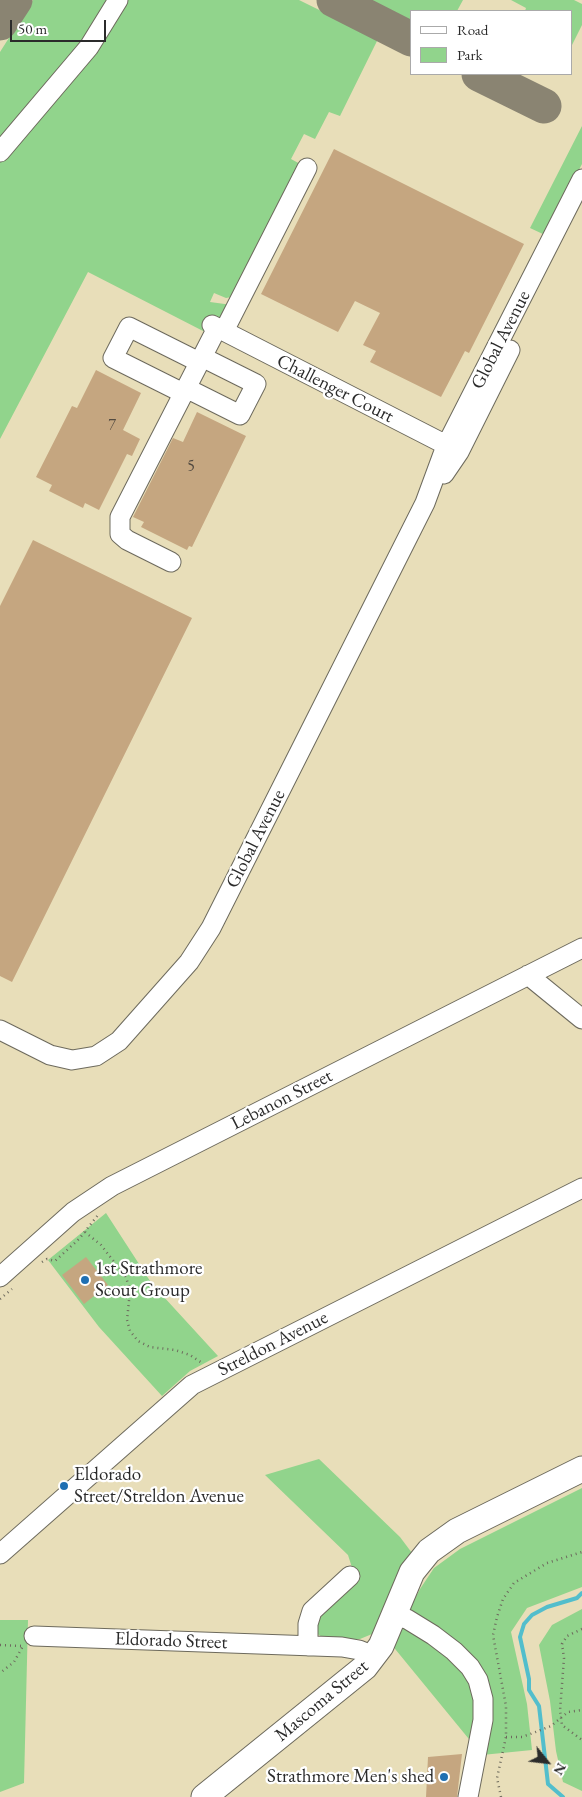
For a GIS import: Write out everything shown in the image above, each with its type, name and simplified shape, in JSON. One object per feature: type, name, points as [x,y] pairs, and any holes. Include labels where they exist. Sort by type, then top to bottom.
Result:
[{"type":"main road","name":"Mascoma Street","points":[[204,1797],[348,1681],[374,1656],[381,1646],[412,1572],[419,1560],[439,1543],[582,1469]]},
{"type":"street","points":[[0,152],[89,47],[118,0]]},
{"type":"street","points":[[171,562],[127,540],[120,534],[120,517],[218,328],[307,168]]},
{"type":"street","name":"Global Avenue","points":[[453,449],[582,179]]},
{"type":"street","name":"Global Avenue","points":[[0,1030],[50,1056],[72,1060],[96,1056],[119,1042],[189,962],[211,928],[425,503],[582,206]]},
{"type":"street","points":[[129,327],[201,360],[256,384],[240,415],[114,358],[129,327]]},
{"type":"street","name":"Challenger Court","points":[[218,328],[453,449]]},
{"type":"street","name":"Lebanon Street","points":[[0,1277],[73,1212],[112,1186],[582,948]]},
{"type":"street","points":[[528,975],[582,1019]]},
{"type":"street","name":"Streldon Avenue","points":[[0,1554],[192,1385],[582,1188]]},
{"type":"street","points":[[308,1646],[308,1624],[312,1611],[350,1576]]},
{"type":"street","points":[[393,1616],[407,1620],[433,1635],[470,1666],[478,1680],[483,1699],[483,1720],[468,1797]]},
{"type":"street","name":"Eldorado Street","points":[[34,1636],[351,1648],[374,1656]]},
{"type":"path","points":[[37,1266],[47,1259],[55,1261],[84,1232],[102,1210]]},
{"type":"path","points":[[84,1232],[107,1252],[126,1277],[130,1291],[126,1320],[130,1331],[138,1341],[150,1347],[190,1354],[206,1366]]},
{"type":"path","points":[[0,1300],[18,1283]]},
{"type":"path","points":[[501,1797],[497,1778],[506,1737],[506,1706],[493,1635],[503,1599],[514,1583],[528,1573],[546,1563],[582,1552]]},
{"type":"path","points":[[582,1629],[567,1636],[562,1644],[564,1658],[561,1719],[562,1725],[582,1740]]},
{"type":"path","points":[[0,1645],[23,1646],[14,1662],[0,1673]]},
{"type":"path","points":[[506,1737],[533,1733],[551,1726],[568,1712],[582,1710]]},
{"type":"green space","points":[[33,0],[111,0],[105,13],[0,144],[0,52]]},
{"type":"green space","points":[[126,0],[299,0],[378,39],[340,116],[329,112],[315,139],[304,134],[291,159],[302,165],[237,296],[226,298],[214,293],[210,302],[232,305],[223,322],[205,332],[88,272],[0,439],[0,160]]},
{"type":"green space","points":[[365,0],[463,0],[458,10],[410,10],[410,22]]},
{"type":"green space","points":[[511,0],[574,0],[582,4],[582,25],[572,45],[572,10],[525,10],[526,8]]},
{"type":"green space","points":[[582,126],[582,164],[545,235],[530,228]]},
{"type":"green space","points":[[106,1213],[152,1284],[218,1356],[190,1371],[162,1396],[99,1327],[48,1260]]},
{"type":"green space","points":[[319,1459],[400,1537],[412,1553],[379,1626],[372,1634],[360,1639],[325,1639],[316,1633],[314,1618],[355,1577],[348,1555],[265,1475]]},
{"type":"green space","points":[[582,1488],[582,1587],[527,1608],[511,1632],[527,1704],[532,1750],[482,1755],[391,1644],[420,1589],[434,1568],[460,1549]]},
{"type":"green space","points":[[582,1609],[582,1791],[563,1782],[556,1751],[550,1701],[539,1645],[552,1625]]},
{"type":"green space","points":[[0,1620],[28,1620],[24,1783],[0,1792]]},
{"type":"building","points":[[334,149],[524,244],[469,353],[465,351],[441,397],[370,362],[376,351],[363,345],[380,313],[355,301],[338,332],[261,294]]},
{"type":"building","points":[[96,370],[141,393],[123,430],[140,439],[132,456],[127,454],[99,510],[85,503],[83,508],[49,491],[52,485],[36,477],[72,406],[77,408]]},
{"type":"building","points":[[197,412],[246,436],[192,547],[189,546],[187,550],[141,527],[144,522],[133,517],[173,438],[183,442]]},
{"type":"building","points":[[33,540],[192,618],[12,982],[0,976],[0,606]]},
{"type":"building","name":"1st Strathmore Scout Group","points":[[86,1257],[108,1285],[84,1304],[62,1275]]},
{"type":"building","name":"Strathmore Men's shed","points":[[462,1754],[457,1797],[426,1797],[428,1757]]},
{"type":"waterway","points":[[563,1797],[548,1784],[539,1706],[529,1690],[529,1679],[520,1637],[524,1624],[532,1615],[547,1607],[577,1598],[582,1593]]},
{"type":"taxiway","points":[[0,23],[15,0]]},
{"type":"taxiway","points":[[334,0],[410,38]]},
{"type":"taxiway","points":[[481,75],[544,106]]},
{"type":"place","name":"1st Strathmore Scout Group","points":[[85,1280]]},
{"type":"place","name":"Eldorado Street/Streldon Avenue","points":[[64,1486]]},
{"type":"place","name":"Strathmore Men's shed","points":[[444,1777]]}]
